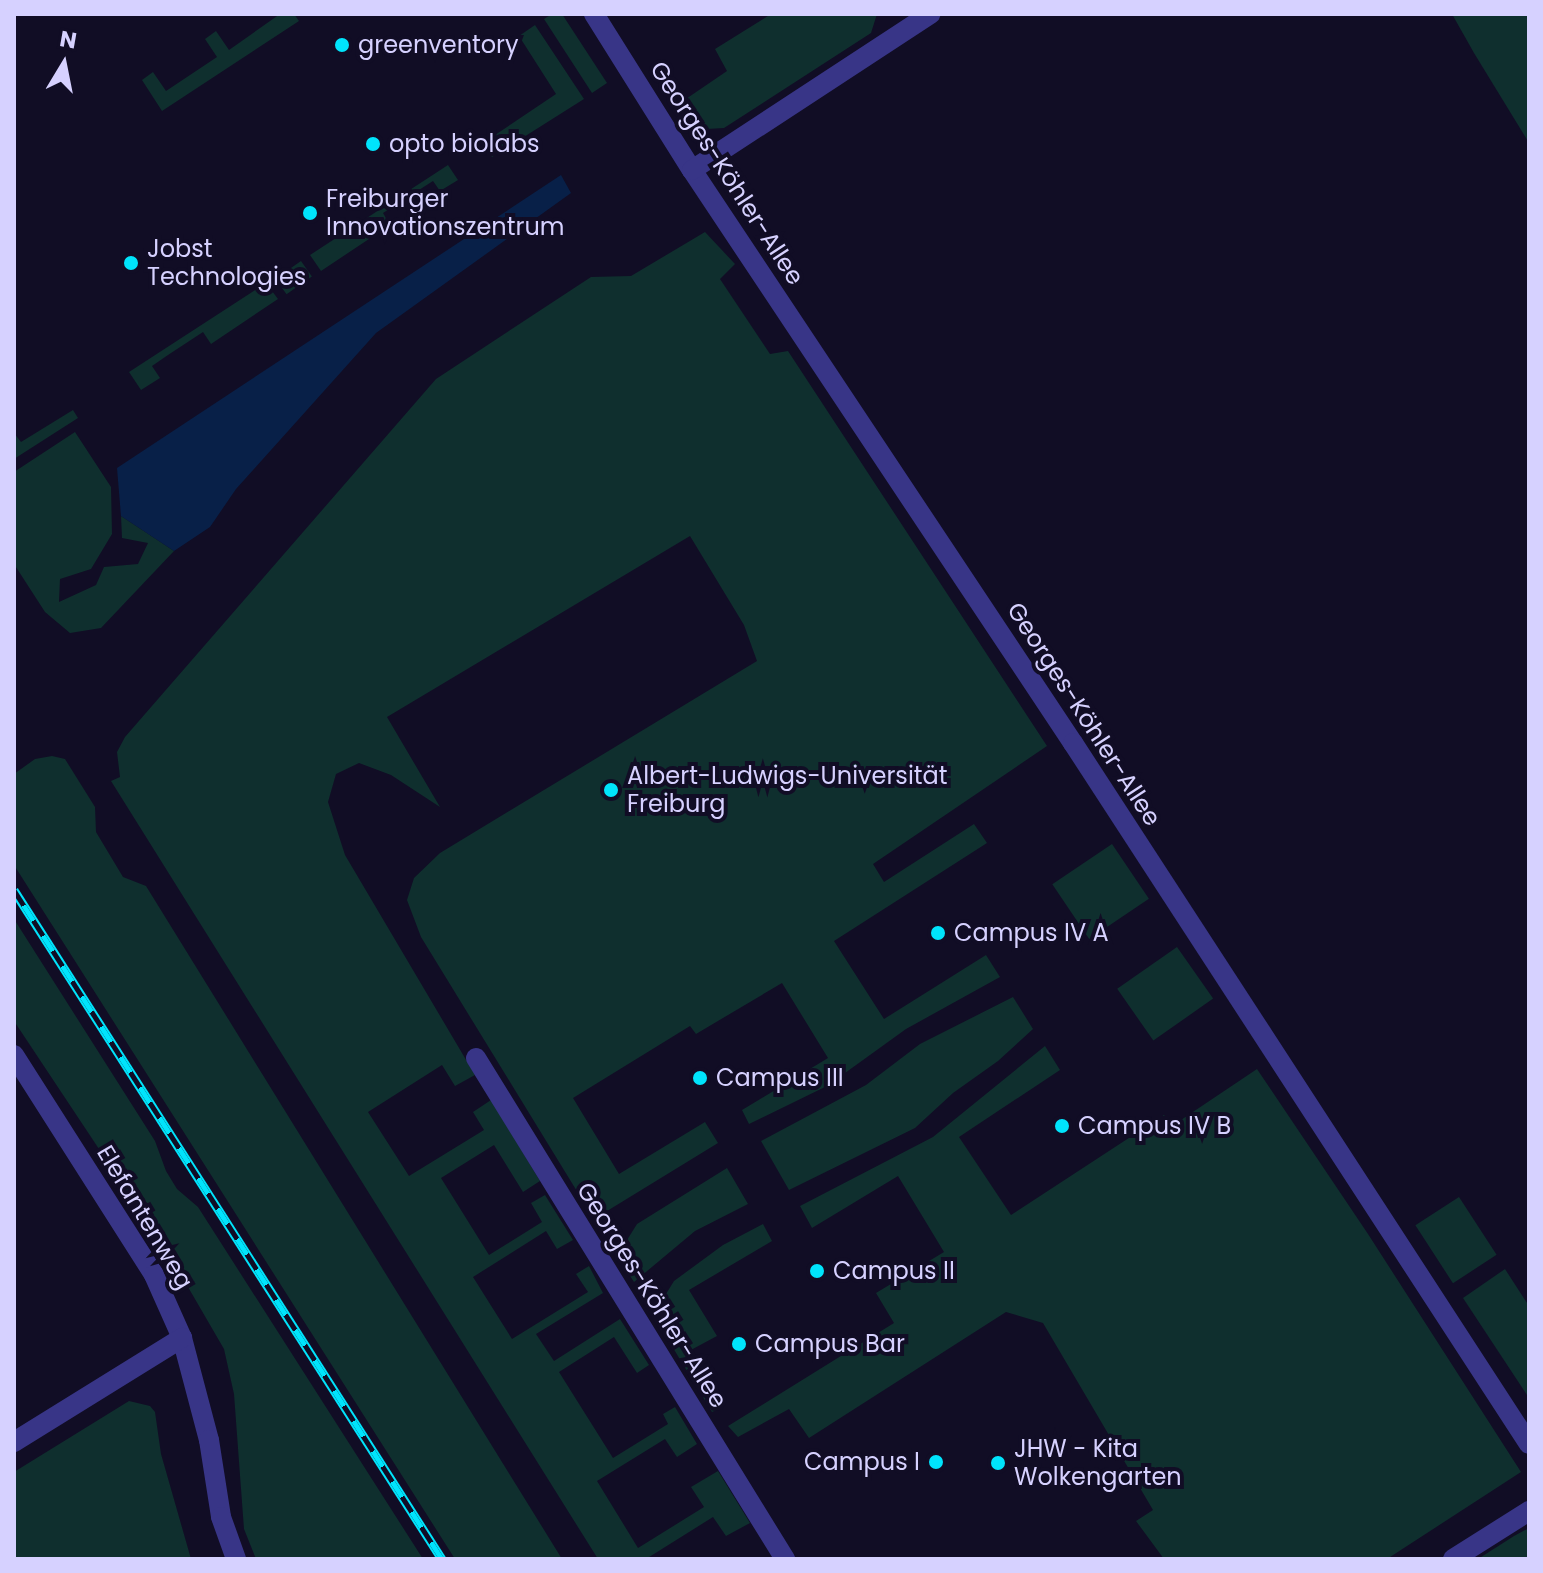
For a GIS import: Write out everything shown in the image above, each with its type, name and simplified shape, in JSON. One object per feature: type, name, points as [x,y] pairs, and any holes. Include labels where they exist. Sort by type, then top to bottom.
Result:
[{"type":"street","name":"Georges-Köhler-Allee","points":[[594,14],[692,170],[1073,743],[1529,1444]]},
{"type":"street","points":[[692,170],[930,14]]},
{"type":"street","name":"Elefantenweg","points":[[14,1055],[154,1275],[182,1338],[209,1440],[221,1517],[236,1559]]},
{"type":"street","name":"Georges-Köhler-Allee","points":[[476,1058],[785,1559]]},
{"type":"street","points":[[14,1442],[182,1338]]},
{"type":"street","points":[[1453,1559],[1529,1511]]},
{"type":"green space","points":[[280,14],[294,14],[299,21],[162,111],[142,80],[153,72],[166,91],[217,57],[205,39],[216,31],[229,50]]},
{"type":"green space","points":[[552,14],[562,14],[607,83],[592,93],[544,19]]},
{"type":"green space","points":[[771,14],[877,14],[871,33],[724,128],[707,129],[690,120],[680,103],[727,71],[715,49]]},
{"type":"green space","points":[[1452,14],[1529,14],[1529,143],[1474,53]]},
{"type":"green space","points":[[535,25],[584,99],[492,157],[483,143],[556,94],[519,36]]},
{"type":"green space","points":[[448,165],[458,180],[440,191],[433,181],[383,213],[390,225],[321,271],[310,255]]},
{"type":"green space","points":[[705,232],[735,264],[720,279],[770,354],[788,351],[1047,746],[873,864],[884,882],[974,824],[987,843],[834,941],[884,1019],[986,955],[1000,977],[906,1029],[827,1086],[749,1124],[742,1110],[828,1058],[782,983],[696,1034],[690,1026],[573,1098],[619,1174],[705,1122],[718,1143],[594,1219],[421,937],[407,900],[414,878],[440,853],[757,661],[744,625],[690,536],[387,717],[440,807],[391,775],[359,763],[336,774],[328,802],[345,855],[475,1075],[455,1086],[442,1065],[368,1112],[409,1176],[484,1130],[473,1112],[491,1100],[540,1181],[523,1192],[494,1145],[441,1178],[489,1255],[542,1222],[531,1203],[545,1195],[573,1240],[557,1249],[546,1231],[473,1277],[512,1339],[588,1292],[576,1274],[589,1266],[603,1293],[536,1334],[554,1361],[620,1319],[649,1365],[637,1373],[614,1337],[559,1372],[613,1458],[668,1424],[663,1414],[675,1407],[697,1444],[677,1457],[665,1439],[597,1481],[638,1548],[704,1507],[691,1487],[718,1471],[750,1523],[726,1536],[713,1517],[646,1559],[598,1559],[111,781],[120,777],[117,752],[125,737],[436,379],[591,277],[631,276]]},
{"type":"green space","points":[[301,261],[312,277],[287,294],[276,279]]},
{"type":"green space","points":[[266,283],[278,299],[211,344],[203,332],[168,355],[152,366],[160,378],[141,390],[129,372]]},
{"type":"green space","points":[[73,410],[78,418],[14,459],[14,433],[21,442]]},
{"type":"green space","points":[[75,432],[111,487],[112,534],[91,569],[60,579],[59,602],[96,585],[104,567],[138,564],[148,543],[122,538],[121,516],[174,551],[101,628],[70,633],[45,612],[14,564],[14,472]]},
{"type":"green space","points":[[52,756],[65,759],[95,807],[96,832],[123,877],[146,886],[562,1559],[455,1559],[14,865],[14,774],[35,759]]},
{"type":"green space","points":[[1112,844],[1149,899],[1089,939],[1052,884]]},
{"type":"green space","points":[[14,919],[155,1141],[166,1171],[177,1189],[198,1207],[423,1559],[256,1559],[244,1529],[234,1394],[224,1349],[170,1256],[14,1021]]},
{"type":"green space","points":[[1177,947],[1213,999],[1153,1040],[1117,989]]},
{"type":"green space","points":[[1013,997],[1033,1029],[998,1061],[953,1093],[915,1128],[789,1190],[761,1141],[866,1085],[920,1044]]},
{"type":"green space","points":[[1045,1046],[1060,1070],[959,1137],[1011,1215],[1164,1115],[1172,1126],[1257,1069],[1368,1234],[1521,1472],[1387,1559],[1164,1559],[1136,1521],[1153,1510],[1043,1323],[1006,1312],[809,1438],[789,1409],[738,1437],[728,1426],[894,1323],[876,1293],[944,1252],[898,1176],[812,1228],[800,1206],[933,1137]]},
{"type":"green space","points":[[727,1168],[748,1204],[695,1231],[634,1282],[617,1256],[637,1224]]},
{"type":"green space","points":[[1459,1197],[1497,1255],[1453,1283],[1415,1225]]},
{"type":"green space","points":[[763,1224],[772,1241],[689,1290],[717,1336],[689,1351],[723,1407],[712,1412],[653,1315],[674,1281],[723,1245]]},
{"type":"green space","points":[[1505,1269],[1529,1306],[1529,1398],[1463,1298]]},
{"type":"green space","points":[[129,1401],[150,1406],[155,1412],[161,1454],[191,1559],[14,1559],[14,1472]]},
{"type":"green space","points":[[1529,1528],[1529,1559],[1478,1559],[1514,1536]]},
{"type":"water","points":[[561,175],[571,193],[376,333],[236,489],[210,527],[174,551],[121,516],[117,468]]},
{"type":"railway","points":[[14,890],[442,1559]]},
{"type":"place","name":"greenventory","points":[[342,45]]},
{"type":"place","name":"opto biolabs","points":[[373,144]]},
{"type":"place","name":"Freiburger Innovationszentrum","points":[[310,213]]},
{"type":"place","name":"Jobst Technologies","points":[[131,263]]},
{"type":"place","name":"Albert-Ludwigs-Universität Freiburg","points":[[611,790]]},
{"type":"place","name":"Campus IV A","points":[[938,933]]},
{"type":"place","name":"Campus III","points":[[700,1078]]},
{"type":"place","name":"Campus IV B","points":[[1062,1126]]},
{"type":"place","name":"Campus II","points":[[817,1271]]},
{"type":"place","name":"Campus Bar","points":[[739,1344]]},
{"type":"place","name":"Campus I","points":[[936,1462]]},
{"type":"place","name":"JHW - Kita Wolkengarten","points":[[998,1463]]}]
